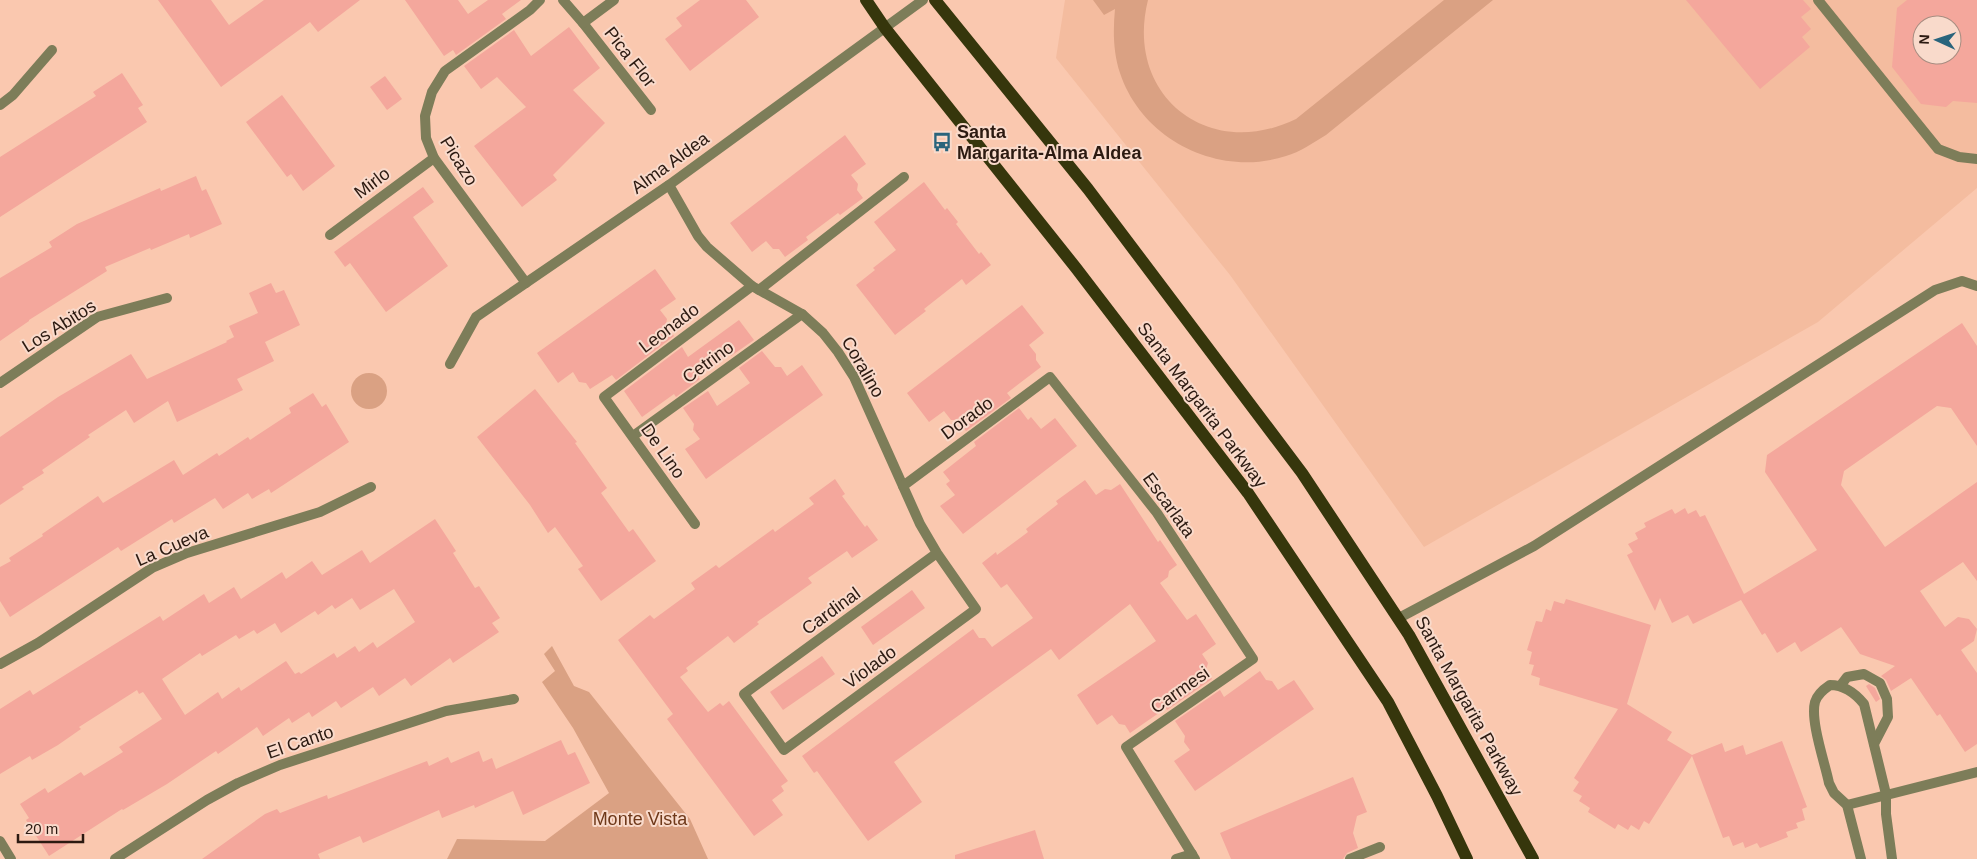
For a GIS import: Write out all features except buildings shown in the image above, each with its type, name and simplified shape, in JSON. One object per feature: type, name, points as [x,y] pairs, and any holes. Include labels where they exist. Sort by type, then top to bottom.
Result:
[{"type":"main road","name":"Santa Margarita Parkway","points":[[866,0],[885,28],[1076,268],[1248,493],[1388,702],[1437,796],[1467,859]]},
{"type":"main road","name":"Santa Margarita Parkway","points":[[935,0],[1088,189],[1296,465],[1398,618],[1470,743],[1533,859]]},
{"type":"street","name":"Picazo","points":[[526,283],[434,158],[426,138],[425,116],[432,92],[445,71],[530,10],[540,0]]},
{"type":"street","name":"Pica Flor","points":[[563,0],[652,110]]},
{"type":"street","name":"Pica Flor","points":[[584,24],[614,0]]},
{"type":"street","name":"Alma Aldea","points":[[450,364],[476,317],[670,184],[923,0]]},
{"type":"street","points":[[1818,0],[1938,149],[1959,157],[1977,159]]},
{"type":"street","points":[[0,105],[13,95],[52,50]]},
{"type":"street","name":"Mirlo","points":[[330,235],[434,158]]},
{"type":"street","name":"Leonado","points":[[604,397],[756,288],[904,177]]},
{"type":"street","name":"Coralino","points":[[670,184],[698,236],[707,248],[756,288],[802,314],[823,332],[854,377],[920,524],[937,553],[976,609]]},
{"type":"street","points":[[1398,618],[1534,546],[1935,290],[1962,281],[1977,286]]},
{"type":"street","name":"Los Abitos","points":[[0,383],[97,317],[167,298]]},
{"type":"street","name":"Cetrino","points":[[633,436],[802,314]]},
{"type":"street","name":"Dorado","points":[[903,486],[1050,377]]},
{"type":"street","name":"Escarlata","points":[[1050,377],[1157,513],[1253,659]]},
{"type":"street","name":"De Lino","points":[[604,397],[695,524]]},
{"type":"street","name":"La Cueva","points":[[0,664],[38,643],[152,568],[187,553],[320,512],[371,487]]},
{"type":"street","name":"Cardinal","points":[[784,750],[744,694],[937,553]]},
{"type":"street","name":"Violado","points":[[784,750],[976,609]]},
{"type":"street","name":"Carmesi","points":[[1193,856],[1126,747],[1253,659]]},
{"type":"street","points":[[1841,685],[1847,677],[1864,674],[1880,683],[1887,699],[1888,717],[1874,744]]},
{"type":"street","points":[[1861,859],[1847,805],[1834,793],[1830,783],[1814,720],[1815,701],[1830,684],[1841,685],[1864,704],[1886,794],[1886,814],[1892,859]]},
{"type":"street","name":"El Canto","points":[[115,859],[207,800],[238,783],[280,766],[446,711],[514,699]]},
{"type":"street","points":[[1847,805],[1977,772]]},
{"type":"street","points":[[0,841],[11,859]]},
{"type":"street","points":[[1350,859],[1380,847]]},
{"type":"street","points":[[1176,859],[1193,856]]},
{"type":"shaded area","points":[[1065,0],[1977,0],[1977,188],[1818,322],[1424,547],[1230,275],[1056,58]]},
{"type":"green space","points":[[1093,0],[1148,0],[1144,34],[1149,65],[1161,91],[1180,111],[1204,125],[1232,132],[1263,130],[1296,119],[1444,0],[1493,0],[1326,135],[1301,150],[1286,156],[1261,161],[1235,162],[1210,157],[1186,148],[1165,135],[1146,117],[1131,97],[1120,73],[1114,41],[1115,9],[1104,15]]},
{"type":"green space","points":[[369,373],[376,374],[382,378],[386,384],[386,398],[382,404],[376,408],[369,409],[362,408],[356,404],[352,398],[351,391],[352,384],[356,378],[362,374]]},
{"type":"green space","name":"Monte Vista","points":[[552,646],[574,686],[589,692],[690,819],[708,859],[447,859],[457,839],[545,841],[609,793],[573,728],[542,682],[555,671],[544,654]]},
{"type":"place","name":"Santa Margarita-Alma Aldea","points":[[942,142]]}]
